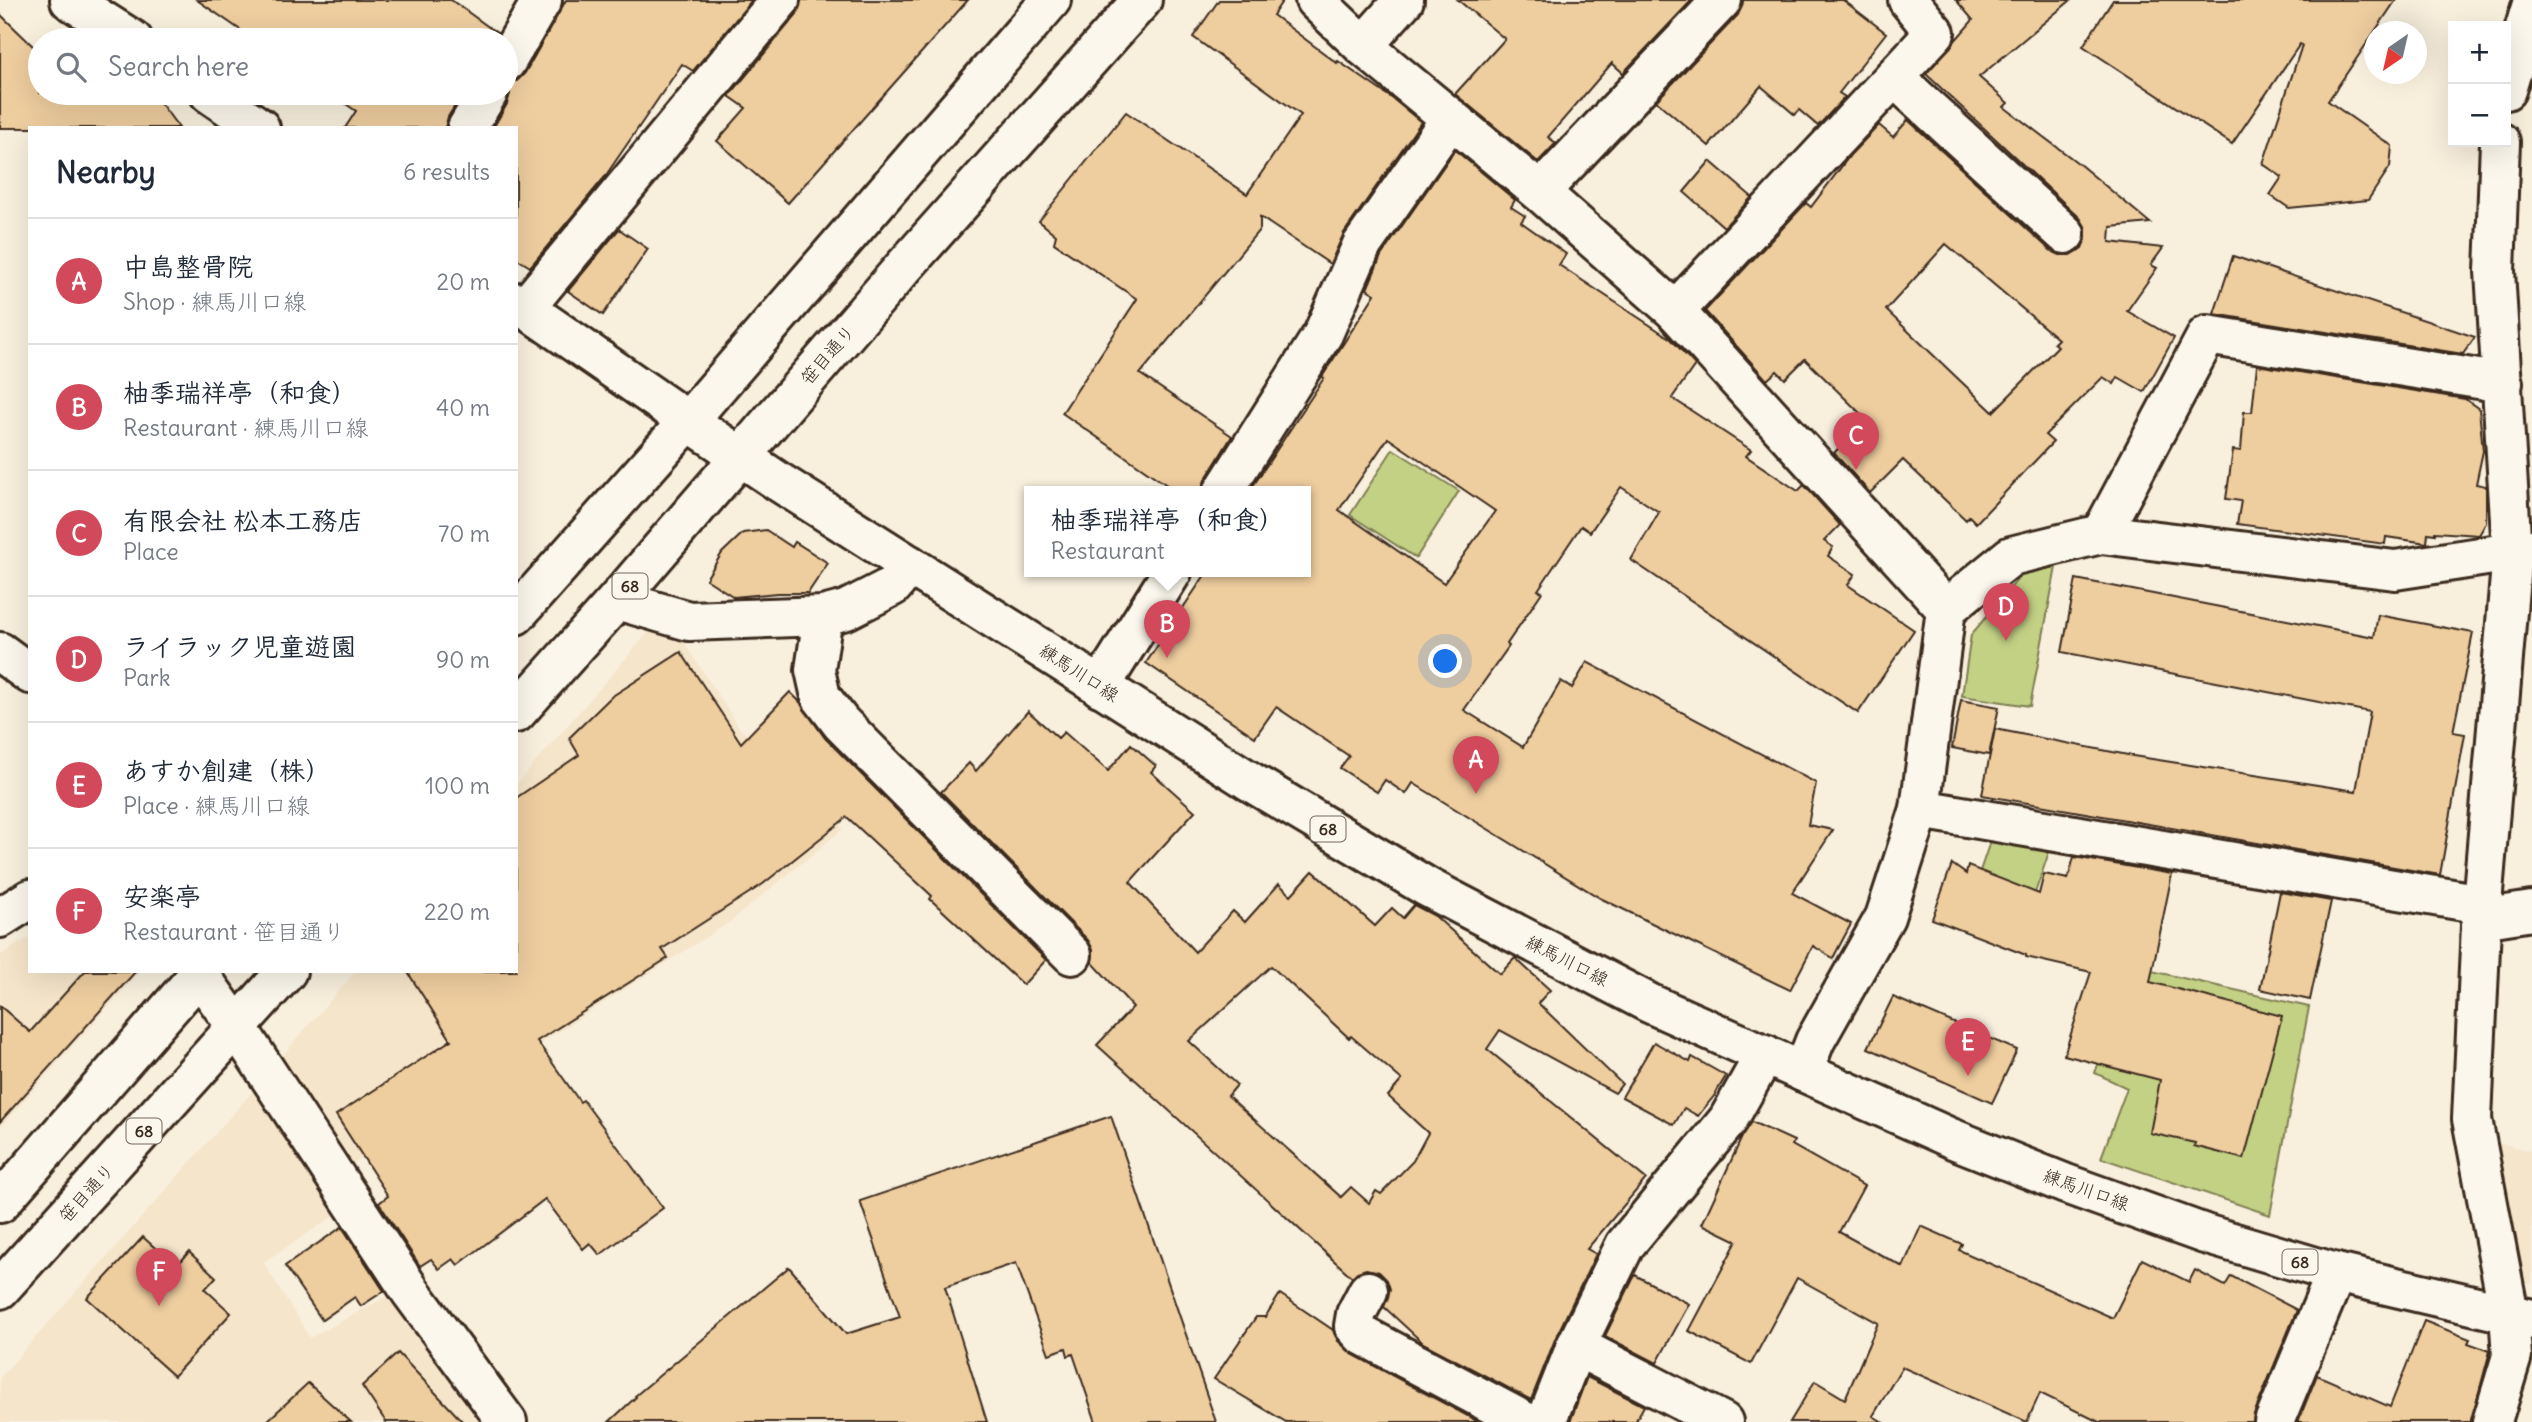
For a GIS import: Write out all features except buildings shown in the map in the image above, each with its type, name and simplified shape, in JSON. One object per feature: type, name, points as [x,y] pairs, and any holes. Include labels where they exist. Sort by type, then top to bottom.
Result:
[{"type":"street","points":[[518,41],[542,0]]},
{"type":"street","points":[[521,305],[780,0]]},
{"type":"street","points":[[518,613],[688,421],[1051,0]]},
{"type":"street","name":"笹目通り","points":[[518,711],[617,600],[893,279],[1142,0]]},
{"type":"street","points":[[1315,0],[1363,46],[1540,192],[1675,312],[1946,609]]},
{"type":"street","points":[[1363,46],[1404,0]]},
{"type":"street","points":[[1540,192],[1723,0]]},
{"type":"street","points":[[1675,312],[1935,33],[1908,0]]},
{"type":"street","points":[[81,3],[116,28]]},
{"type":"street","points":[[2508,84],[2532,4]]},
{"type":"street","points":[[1894,77],[2065,234]]},
{"type":"street","points":[[226,105],[257,126]]},
{"type":"street","points":[[468,126],[481,105]]},
{"type":"street","points":[[1227,486],[1323,334],[1362,245],[1451,118]]},
{"type":"street","points":[[2491,1422],[2512,1356],[2520,1317],[2472,1119],[2482,911],[2522,551],[2502,383],[2495,271],[2500,147]]},
{"type":"street","name":"練馬川口線","points":[[521,305],[740,457],[1251,782],[1427,887],[1648,1003],[1951,1138],[2066,1184],[2206,1234],[2336,1273],[2520,1317]]},
{"type":"street","points":[[2101,534],[2207,335],[2502,383]]},
{"type":"street","points":[[1803,1072],[1815,1041],[1885,917],[1920,810],[1946,609],[2011,556],[2101,534],[2395,570],[2522,551]]},
{"type":"street","points":[[617,600],[689,621],[822,616],[846,610],[893,586],[910,565]]},
{"type":"street","points":[[1100,687],[1169,577]]},
{"type":"street","points":[[822,616],[815,670],[821,698],[841,723],[1072,955]]},
{"type":"street","points":[[0,652],[28,673]]},
{"type":"street","points":[[1920,810],[2482,911],[2532,911]]},
{"type":"street","points":[[0,918],[28,900]]},
{"type":"street","points":[[0,1203],[200,973],[411,1292],[507,1422]]},
{"type":"street","name":"笹目通り","points":[[0,1289],[285,973]]},
{"type":"street","points":[[1546,1422],[1576,1346],[1625,1245],[1728,1120],[1765,1054]]},
{"type":"street","points":[[2274,1422],[2336,1273]]},
{"type":"street","points":[[1368,1292],[1356,1314],[1354,1326],[1362,1335],[1526,1422]]},
{"type":"street","points":[[1576,1346],[1723,1422]]},
{"type":"shaded area","points":[[648,633],[679,635],[740,729],[843,829],[731,921],[347,1167],[277,1062],[354,973],[518,973],[518,783]]},
{"type":"shaded area","points":[[28,938],[28,973],[138,973],[0,1127],[0,955]]},
{"type":"shaded area","points":[[255,1089],[334,1216],[263,1262],[310,1338],[388,1296],[481,1422],[0,1422],[0,1378]]},
{"type":"shaded area","points":[[2498,1143],[2532,1151],[2532,1284],[2523,1282]]},
{"type":"green space","points":[[1393,449],[1459,491],[1416,558],[1350,515]]},
{"type":"green space","points":[[2056,567],[2030,706],[1962,696],[1971,635],[2022,574]]},
{"type":"green space","points":[[1991,839],[2049,852],[2034,896],[1980,871]]},
{"type":"green space","points":[[2095,958],[2309,1007],[2270,1215],[2101,1158],[2127,1088],[2095,1073],[2117,1009]]},
{"type":"place","name":"有限会社 松本工務店","points":[[1856,470]]},
{"type":"place","name":"ライラック児童遊園","points":[[2006,641]]},
{"type":"place","name":"柚季瑞祥亭（和食）","points":[[1167,658]]},
{"type":"place","name":"中島整骨院","points":[[1476,794]]},
{"type":"place","name":"あすか創建（株）","points":[[1968,1076]]},
{"type":"place","name":"安楽亭","points":[[159,1306]]}]
